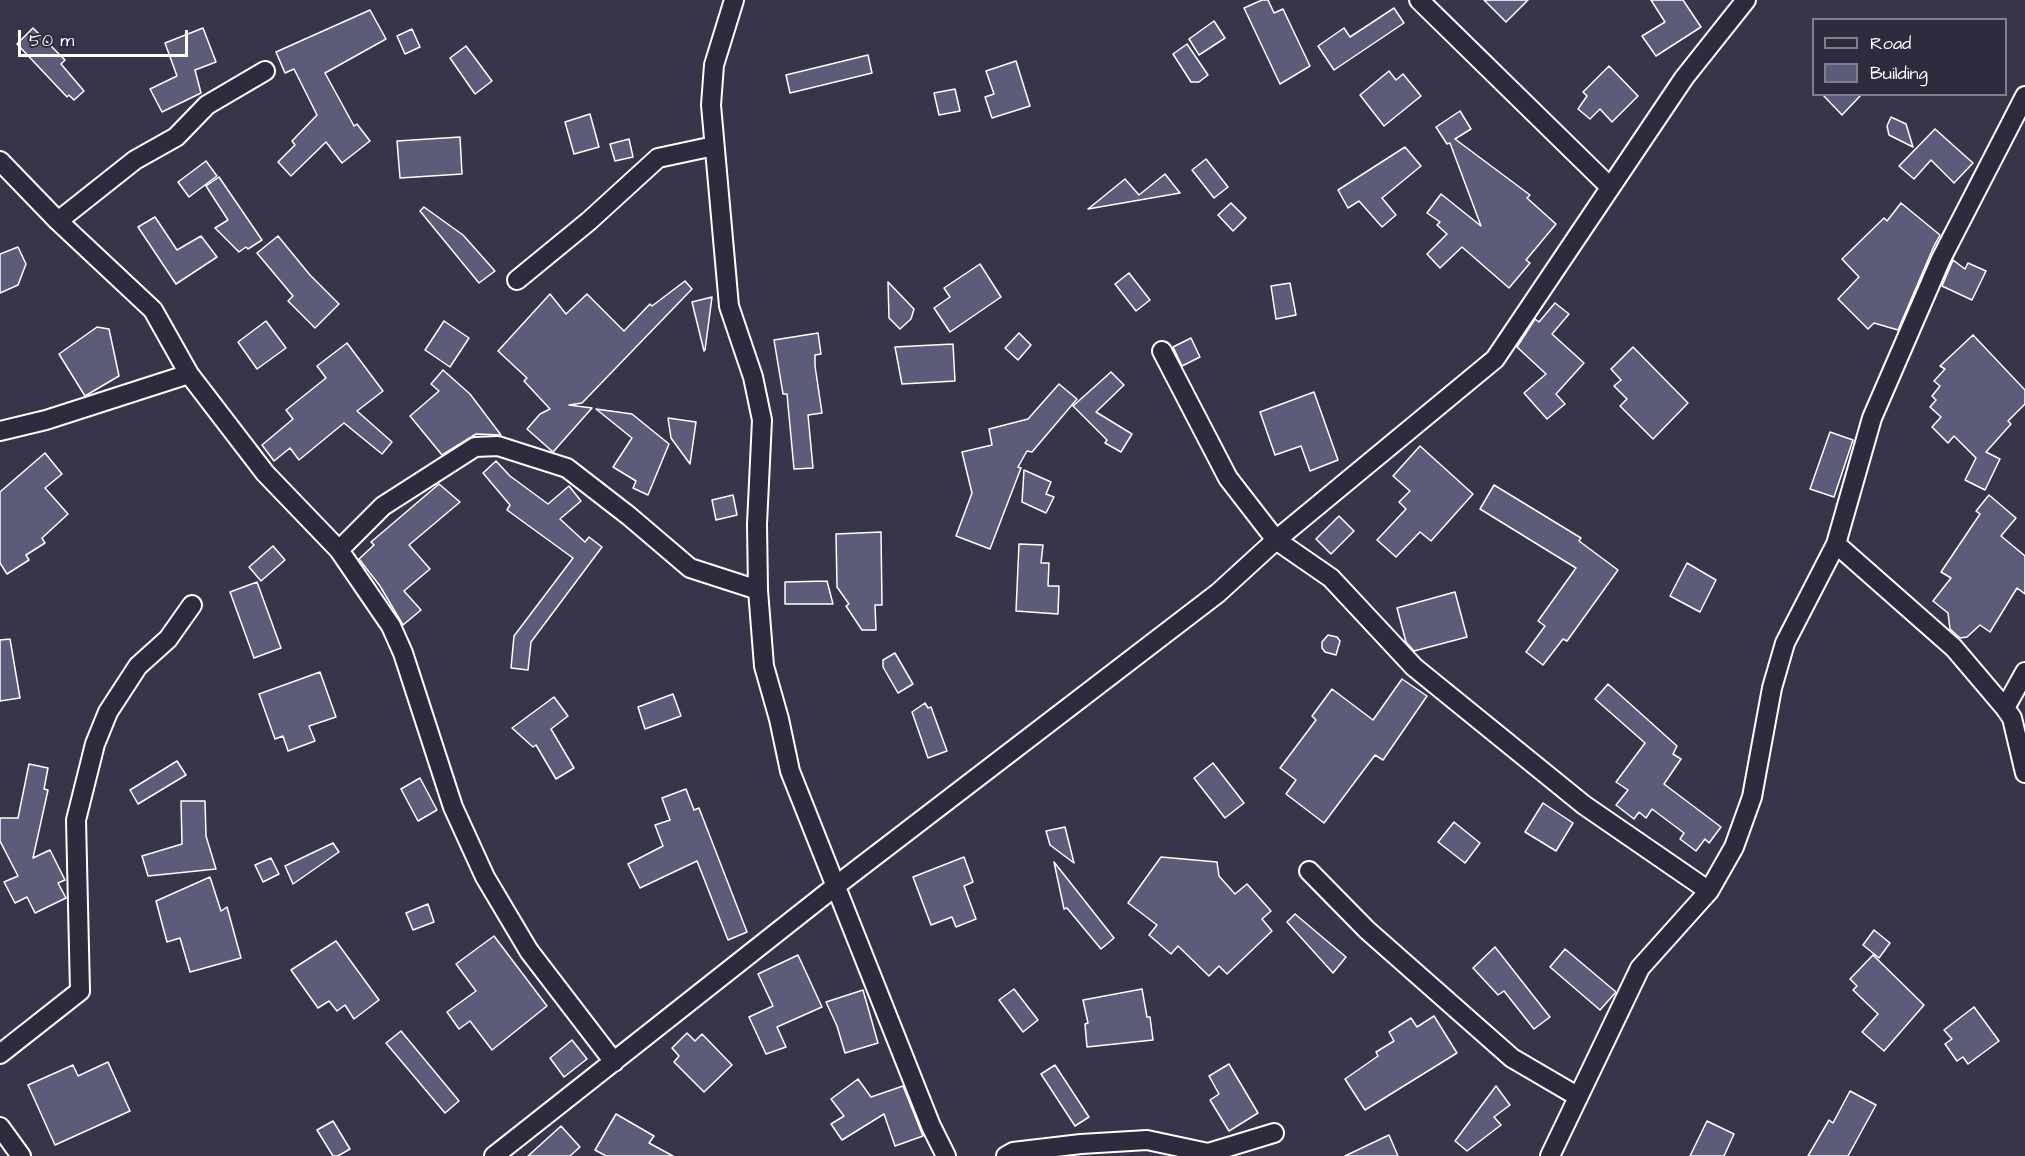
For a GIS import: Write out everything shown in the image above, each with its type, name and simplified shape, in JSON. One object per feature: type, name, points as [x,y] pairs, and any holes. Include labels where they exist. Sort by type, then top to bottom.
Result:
[{"type":"street","points":[[734,0],[714,65],[711,105],[729,306],[753,377],[762,420],[756,487],[758,590],[764,666],[779,719],[790,771],[931,1126],[946,1156]]},
{"type":"street","points":[[1419,0],[1610,187]]},
{"type":"street","points":[[494,1156],[837,885],[1218,593],[1276,540],[1495,359],[1684,78],[1746,0]]},
{"type":"street","points":[[58,221],[135,160],[176,137],[207,105],[265,71]]},
{"type":"street","points":[[1555,1154],[1577,1096],[1640,968],[1709,891],[1734,847],[1752,796],[1772,688],[1785,643],[1836,543],[1872,418],[1941,259],[2025,96]]},
{"type":"street","points":[[517,280],[589,221],[658,158],[714,146]]},
{"type":"street","points":[[0,161],[58,221],[153,310],[189,374],[265,474],[339,550],[391,626],[404,653],[453,807],[485,877],[529,951],[614,1062]]},
{"type":"street","points":[[1162,351],[1228,478],[1276,540],[1331,578],[1414,667],[1584,805],[1709,891]]},
{"type":"street","points":[[0,431],[46,420],[189,374]]},
{"type":"street","points":[[339,550],[383,506],[475,447],[498,446],[567,468],[629,516],[690,568],[758,590]]},
{"type":"street","points":[[1836,543],[1954,648],[2005,708],[2012,718],[2025,773]]},
{"type":"street","points":[[0,1054],[80,991],[76,820],[95,744],[108,712],[138,666],[168,639],[192,605]]},
{"type":"street","points":[[2005,708],[2025,672]]},
{"type":"street","points":[[1310,871],[1367,930],[1512,1058],[1577,1096]]},
{"type":"street","points":[[0,1127],[21,1156]]},
{"type":"street","points":[[1006,1156],[1013,1152],[1081,1144],[1147,1140],[1208,1153],[1274,1133]]},
{"type":"building","points":[[1262,0],[1268,0],[1274,13],[1283,9],[1310,66],[1280,84],[1244,8]]},
{"type":"building","points":[[1484,0],[1528,0],[1506,22]]},
{"type":"building","points":[[1651,0],[1683,0],[1701,27],[1656,56],[1642,36],[1665,22]]},
{"type":"building","points":[[1394,8],[1404,23],[1334,70],[1318,46],[1344,28],[1350,37]]},
{"type":"building","points":[[370,10],[386,39],[325,73],[354,126],[357,124],[370,141],[342,163],[326,142],[291,176],[278,162],[295,145],[292,141],[317,115],[294,69],[285,73],[276,52]]},
{"type":"building","points":[[1214,21],[1225,38],[1199,55],[1189,39]]},
{"type":"building","points":[[33,28],[65,60],[61,64],[84,91],[74,100],[69,95],[67,97],[17,44]]},
{"type":"building","points":[[203,28],[216,62],[195,70],[201,93],[162,112],[150,89],[177,76],[165,43]]},
{"type":"building","points":[[412,29],[420,47],[405,54],[397,36]]},
{"type":"building","points":[[1187,44],[1208,75],[1199,82],[1191,82],[1173,54]]},
{"type":"building","points":[[466,46],[492,81],[475,94],[450,58]]},
{"type":"building","points":[[868,55],[872,73],[790,93],[786,75]]},
{"type":"building","points":[[1016,61],[1030,106],[992,118],[985,97],[994,94],[986,71]]},
{"type":"building","points":[[1609,66],[1638,96],[1612,122],[1600,109],[1590,119],[1578,109],[1587,96],[1583,92]]},
{"type":"building","points":[[1389,71],[1396,80],[1403,74],[1421,96],[1384,126],[1360,95]]},
{"type":"building","points":[[955,89],[960,111],[939,115],[934,93]]},
{"type":"building","points":[[1824,96],[1860,96],[1842,115]]},
{"type":"building","points":[[1460,111],[1471,129],[1455,139],[1530,195],[1527,198],[1556,224],[1526,260],[1530,263],[1509,288],[1462,247],[1440,268],[1427,254],[1447,234],[1437,225],[1440,222],[1427,213],[1441,194],[1481,226],[1450,143],[1447,144],[1436,127]]},
{"type":"building","points":[[590,114],[599,147],[574,154],[565,122]]},
{"type":"building","points":[[1891,117],[1906,124],[1913,147],[1889,135],[1887,126]]},
{"type":"building","points":[[1935,129],[1973,163],[1954,183],[1931,160],[1914,179],[1899,166]]},
{"type":"building","points":[[460,137],[462,174],[400,178],[397,141]]},
{"type":"building","points":[[629,139],[633,157],[615,161],[610,144]]},
{"type":"building","points":[[1405,147],[1421,166],[1382,198],[1396,215],[1382,227],[1359,201],[1348,208],[1338,190]]},
{"type":"building","points":[[1206,159],[1228,187],[1214,198],[1192,170]]},
{"type":"building","points":[[206,161],[217,176],[189,197],[178,182]]},
{"type":"building","points":[[1165,174],[1180,193],[1088,209],[1125,179],[1139,195]]},
{"type":"building","points":[[219,177],[262,240],[239,252],[215,228],[228,220],[206,186]]},
{"type":"building","points":[[1231,203],[1246,218],[1233,231],[1218,215]]},
{"type":"building","points":[[1901,203],[1940,235],[1898,330],[1874,323],[1868,329],[1838,299],[1859,277],[1842,259],[1884,218],[1887,221]]},
{"type":"building","points":[[424,207],[463,235],[495,271],[479,283],[420,211]]},
{"type":"building","points":[[155,217],[177,250],[201,236],[217,257],[176,284],[138,227]]},
{"type":"building","points":[[278,236],[310,275],[339,304],[315,328],[288,301],[293,296],[257,253]]},
{"type":"building","points":[[18,247],[26,264],[18,285],[0,293],[0,254]]},
{"type":"building","points":[[1953,260],[1965,269],[1968,263],[1986,271],[1972,300],[1942,286]]},
{"type":"building","points":[[980,264],[1001,297],[950,332],[934,308],[950,297],[944,288]]},
{"type":"building","points":[[1129,273],[1150,300],[1136,311],[1115,284]]},
{"type":"building","points":[[685,281],[692,289],[582,403],[569,405],[592,408],[553,452],[527,429],[540,414],[550,409],[524,381],[527,378],[498,351],[550,294],[566,314],[587,294],[624,331],[650,304],[652,306]]},
{"type":"building","points":[[888,282],[914,309],[911,319],[900,329],[889,318]]},
{"type":"building","points":[[1290,283],[1296,315],[1276,319],[1271,286]]},
{"type":"building","points":[[712,297],[705,350],[704,351],[692,302]]},
{"type":"building","points":[[1555,303],[1569,314],[1552,334],[1584,363],[1556,394],[1565,404],[1547,419],[1524,393],[1546,374],[1517,347],[1535,319],[1539,322]]},
{"type":"building","points":[[266,321],[286,348],[257,369],[238,342]]},
{"type":"building","points":[[444,321],[469,338],[450,367],[425,350]]},
{"type":"building","points":[[97,327],[109,329],[119,376],[85,396],[59,354]]},
{"type":"building","points":[[818,333],[821,354],[815,355],[815,366],[822,413],[808,415],[813,468],[794,469],[787,394],[783,394],[774,340]]},
{"type":"building","points":[[1019,333],[1031,345],[1018,360],[1005,348]]},
{"type":"building","points":[[1973,335],[2025,390],[2025,404],[2008,421],[2011,424],[1986,452],[2000,459],[1985,490],[1965,480],[1976,458],[1954,436],[1948,443],[1932,427],[1941,417],[1930,407],[1936,400],[1932,396],[1940,386],[1934,381],[1945,369],[1940,366]]},
{"type":"building","points":[[1191,338],[1200,357],[1182,366],[1173,347]]},
{"type":"building","points":[[347,343],[383,391],[357,411],[392,442],[382,454],[344,423],[299,460],[290,448],[274,461],[262,445],[293,419],[286,410],[326,378],[317,366]]},
{"type":"building","points":[[953,344],[955,381],[902,384],[895,347]]},
{"type":"building","points":[[1633,347],[1688,403],[1653,439],[1620,406],[1627,399],[1614,386],[1621,380],[1611,369]]},
{"type":"building","points":[[443,370],[470,394],[501,435],[476,434],[442,455],[410,416],[439,391],[431,384]]},
{"type":"building","points":[[1111,372],[1124,385],[1096,412],[1132,434],[1121,452],[1105,443],[1107,440],[1073,406]]},
{"type":"building","points":[[1059,384],[1077,399],[1032,452],[1027,451],[1018,467],[1021,468],[990,549],[956,536],[972,493],[962,452],[992,445],[989,429],[1028,419]]},
{"type":"building","points":[[1314,392],[1338,460],[1310,471],[1301,446],[1275,455],[1260,412]]},
{"type":"building","points":[[596,409],[632,414],[669,444],[648,495],[633,488],[636,481],[613,467],[632,438]]},
{"type":"building","points":[[668,418],[696,422],[690,464],[671,438]]},
{"type":"building","points":[[1830,432],[1853,440],[1834,497],[1810,489]]},
{"type":"building","points":[[1420,446],[1473,494],[1431,541],[1420,532],[1396,557],[1377,540],[1406,509],[1399,502],[1410,491],[1393,476]]},
{"type":"building","points":[[45,453],[62,474],[45,488],[68,514],[42,538],[45,543],[26,555],[29,560],[7,574],[0,563],[0,492]]},
{"type":"building","points":[[496,461],[510,476],[548,504],[569,486],[581,501],[560,519],[585,542],[589,537],[602,547],[531,642],[528,670],[511,668],[514,636],[573,558],[507,510],[510,505],[483,473]]},
{"type":"building","points":[[1024,470],[1051,482],[1046,494],[1054,497],[1046,513],[1022,502]]},
{"type":"building","points":[[439,484],[460,502],[409,545],[430,569],[404,591],[421,610],[403,625],[380,586],[359,559],[374,545],[371,542]]},
{"type":"building","points":[[1494,485],[1581,538],[1579,541],[1618,570],[1567,641],[1563,639],[1543,665],[1526,652],[1545,626],[1538,621],[1576,568],[1480,509]]},
{"type":"building","points":[[733,495],[737,515],[716,520],[712,500]]},
{"type":"building","points":[[1989,495],[2016,518],[2001,536],[2025,556],[2025,594],[2017,588],[1990,632],[1980,625],[1967,637],[1960,638],[1950,629],[1948,613],[1933,601],[1951,578],[1941,572],[1980,514],[1976,511]]},
{"type":"building","points":[[1339,516],[1354,531],[1331,554],[1316,539]]},
{"type":"building","points":[[881,532],[882,605],[875,605],[876,630],[862,630],[846,606],[849,604],[837,587],[836,534]]},
{"type":"building","points":[[1019,544],[1043,545],[1041,563],[1049,563],[1048,586],[1059,586],[1058,614],[1016,611]]},
{"type":"building","points":[[273,546],[285,560],[261,581],[249,567]]},
{"type":"building","points":[[1687,563],[1716,580],[1700,612],[1670,596]]},
{"type":"building","points":[[827,581],[833,604],[785,604],[785,582]]},
{"type":"building","points":[[257,582],[281,648],[254,658],[230,592]]},
{"type":"building","points":[[1455,592],[1467,637],[1414,651],[1406,642],[1397,608]]},
{"type":"building","points":[[1328,635],[1337,637],[1340,641],[1336,655],[1325,652],[1322,648],[1322,642]]},
{"type":"building","points":[[10,639],[20,698],[0,701],[0,640]]},
{"type":"building","points":[[895,653],[913,684],[898,693],[883,667],[883,660]]},
{"type":"building","points":[[320,672],[336,717],[309,726],[315,741],[288,751],[283,736],[275,739],[259,694]]},
{"type":"building","points":[[1402,679],[1427,696],[1383,760],[1375,755],[1324,823],[1286,794],[1296,780],[1280,768],[1316,720],[1312,716],[1332,689],[1373,720]]},
{"type":"building","points":[[1608,684],[1677,746],[1673,754],[1681,759],[1664,784],[1721,827],[1709,843],[1705,839],[1696,851],[1680,839],[1684,833],[1652,809],[1646,818],[1639,812],[1634,819],[1616,805],[1628,790],[1616,782],[1645,743],[1595,699]]},
{"type":"building","points":[[673,694],[681,716],[645,729],[638,707]]},
{"type":"building","points":[[554,697],[568,716],[551,729],[574,768],[556,779],[536,745],[533,747],[512,728]]},
{"type":"building","points":[[925,703],[928,708],[931,707],[947,751],[928,758],[912,712]]},
{"type":"building","points":[[177,761],[186,775],[138,804],[130,790]]},
{"type":"building","points":[[1213,763],[1244,803],[1225,818],[1194,778]]},
{"type":"building","points":[[29,764],[48,768],[44,789],[48,790],[33,858],[50,850],[65,880],[58,883],[66,898],[35,913],[27,897],[15,903],[4,882],[18,876],[0,841],[0,818],[18,818]]},
{"type":"building","points":[[420,778],[437,810],[418,821],[401,789]]},
{"type":"building","points":[[686,789],[694,810],[699,808],[747,932],[728,940],[697,861],[640,888],[628,864],[663,846],[655,825],[670,820],[662,798]]},
{"type":"building","points":[[181,801],[205,801],[206,836],[216,869],[148,876],[142,856],[182,844]]},
{"type":"building","points":[[1543,803],[1573,823],[1556,851],[1525,832]]},
{"type":"building","points":[[1454,822],[1480,843],[1465,863],[1438,842]]},
{"type":"building","points":[[1065,827],[1074,863],[1050,845],[1046,831]]},
{"type":"building","points":[[333,843],[339,852],[293,884],[285,866]]},
{"type":"building","points":[[964,857],[973,882],[964,886],[976,919],[956,927],[952,917],[931,925],[913,877]]},
{"type":"building","points":[[1161,857],[1217,862],[1219,876],[1235,894],[1247,884],[1271,911],[1262,919],[1272,931],[1227,974],[1219,966],[1209,976],[1178,946],[1171,954],[1149,935],[1157,925],[1128,903]]},
{"type":"building","points":[[271,858],[279,874],[263,882],[255,865]]},
{"type":"building","points":[[1054,862],[1114,938],[1101,949],[1067,908],[1064,909]]},
{"type":"building","points":[[210,877],[221,911],[227,907],[241,958],[190,972],[180,938],[167,942],[156,901]]},
{"type":"building","points":[[428,904],[434,922],[413,930],[406,913]]},
{"type":"building","points":[[1295,914],[1346,957],[1333,973],[1287,922]]},
{"type":"building","points":[[1874,930],[1890,943],[1879,958],[1863,945]]},
{"type":"building","points":[[494,936],[547,1006],[492,1050],[470,1021],[459,1029],[447,1012],[476,991],[456,964]]},
{"type":"building","points":[[336,941],[379,1000],[354,1019],[345,1005],[337,1011],[329,1001],[318,1008],[291,970]]},
{"type":"building","points":[[1495,947],[1550,1017],[1534,1029],[1504,991],[1498,995],[1473,968]]},
{"type":"building","points":[[1565,949],[1616,992],[1600,1010],[1550,967]]},
{"type":"building","points":[[798,955],[822,1007],[777,1027],[786,1047],[766,1054],[749,1017],[773,1006],[758,974]]},
{"type":"building","points":[[1873,955],[1924,1005],[1884,1051],[1862,1032],[1878,1014],[1853,990],[1857,986],[1850,979]]},
{"type":"building","points":[[1014,989],[1038,1020],[1023,1032],[999,1000]]},
{"type":"building","points":[[1142,989],[1147,1017],[1150,1017],[1153,1040],[1087,1047],[1085,1024],[1088,1023],[1083,1000]]},
{"type":"building","points":[[863,990],[878,1043],[845,1053],[837,1026],[826,1002]]},
{"type":"building","points":[[1974,1007],[1999,1041],[1968,1064],[1963,1057],[1957,1061],[1945,1044],[1952,1039],[1944,1030]]},
{"type":"building","points":[[1434,1016],[1457,1053],[1365,1110],[1345,1079],[1378,1056],[1376,1052],[1394,1041],[1389,1032],[1411,1018],[1417,1027]]},
{"type":"building","points":[[401,1031],[459,1101],[445,1113],[386,1043]]},
{"type":"building","points":[[687,1033],[695,1041],[702,1034],[732,1065],[704,1092],[674,1062],[679,1056],[672,1048]]},
{"type":"building","points":[[572,1040],[587,1059],[564,1077],[550,1058]]},
{"type":"building","points":[[108,1062],[130,1111],[55,1145],[28,1085],[73,1065],[78,1076]]},
{"type":"building","points":[[1229,1064],[1258,1113],[1229,1131],[1210,1100],[1219,1094],[1209,1076]]},
{"type":"building","points":[[1055,1065],[1089,1117],[1075,1126],[1041,1074]]},
{"type":"building","points":[[858,1079],[871,1097],[903,1086],[923,1136],[895,1146],[884,1114],[842,1140],[831,1124],[844,1116],[831,1099]]},
{"type":"building","points":[[1496,1086],[1510,1105],[1494,1117],[1501,1125],[1467,1151],[1455,1141]]},
{"type":"building","points":[[1850,1091],[1876,1105],[1848,1156],[1808,1156],[1829,1120],[1833,1123]]},
{"type":"building","points":[[616,1114],[654,1136],[649,1143],[673,1156],[606,1156],[595,1150]]},
{"type":"building","points":[[333,1121],[350,1149],[338,1156],[333,1156],[317,1130]]},
{"type":"building","points":[[1707,1121],[1734,1134],[1724,1156],[1690,1156]]},
{"type":"building","points":[[561,1126],[580,1147],[570,1156],[528,1156]]},
{"type":"building","points":[[1389,1135],[1398,1156],[1345,1156]]}]
